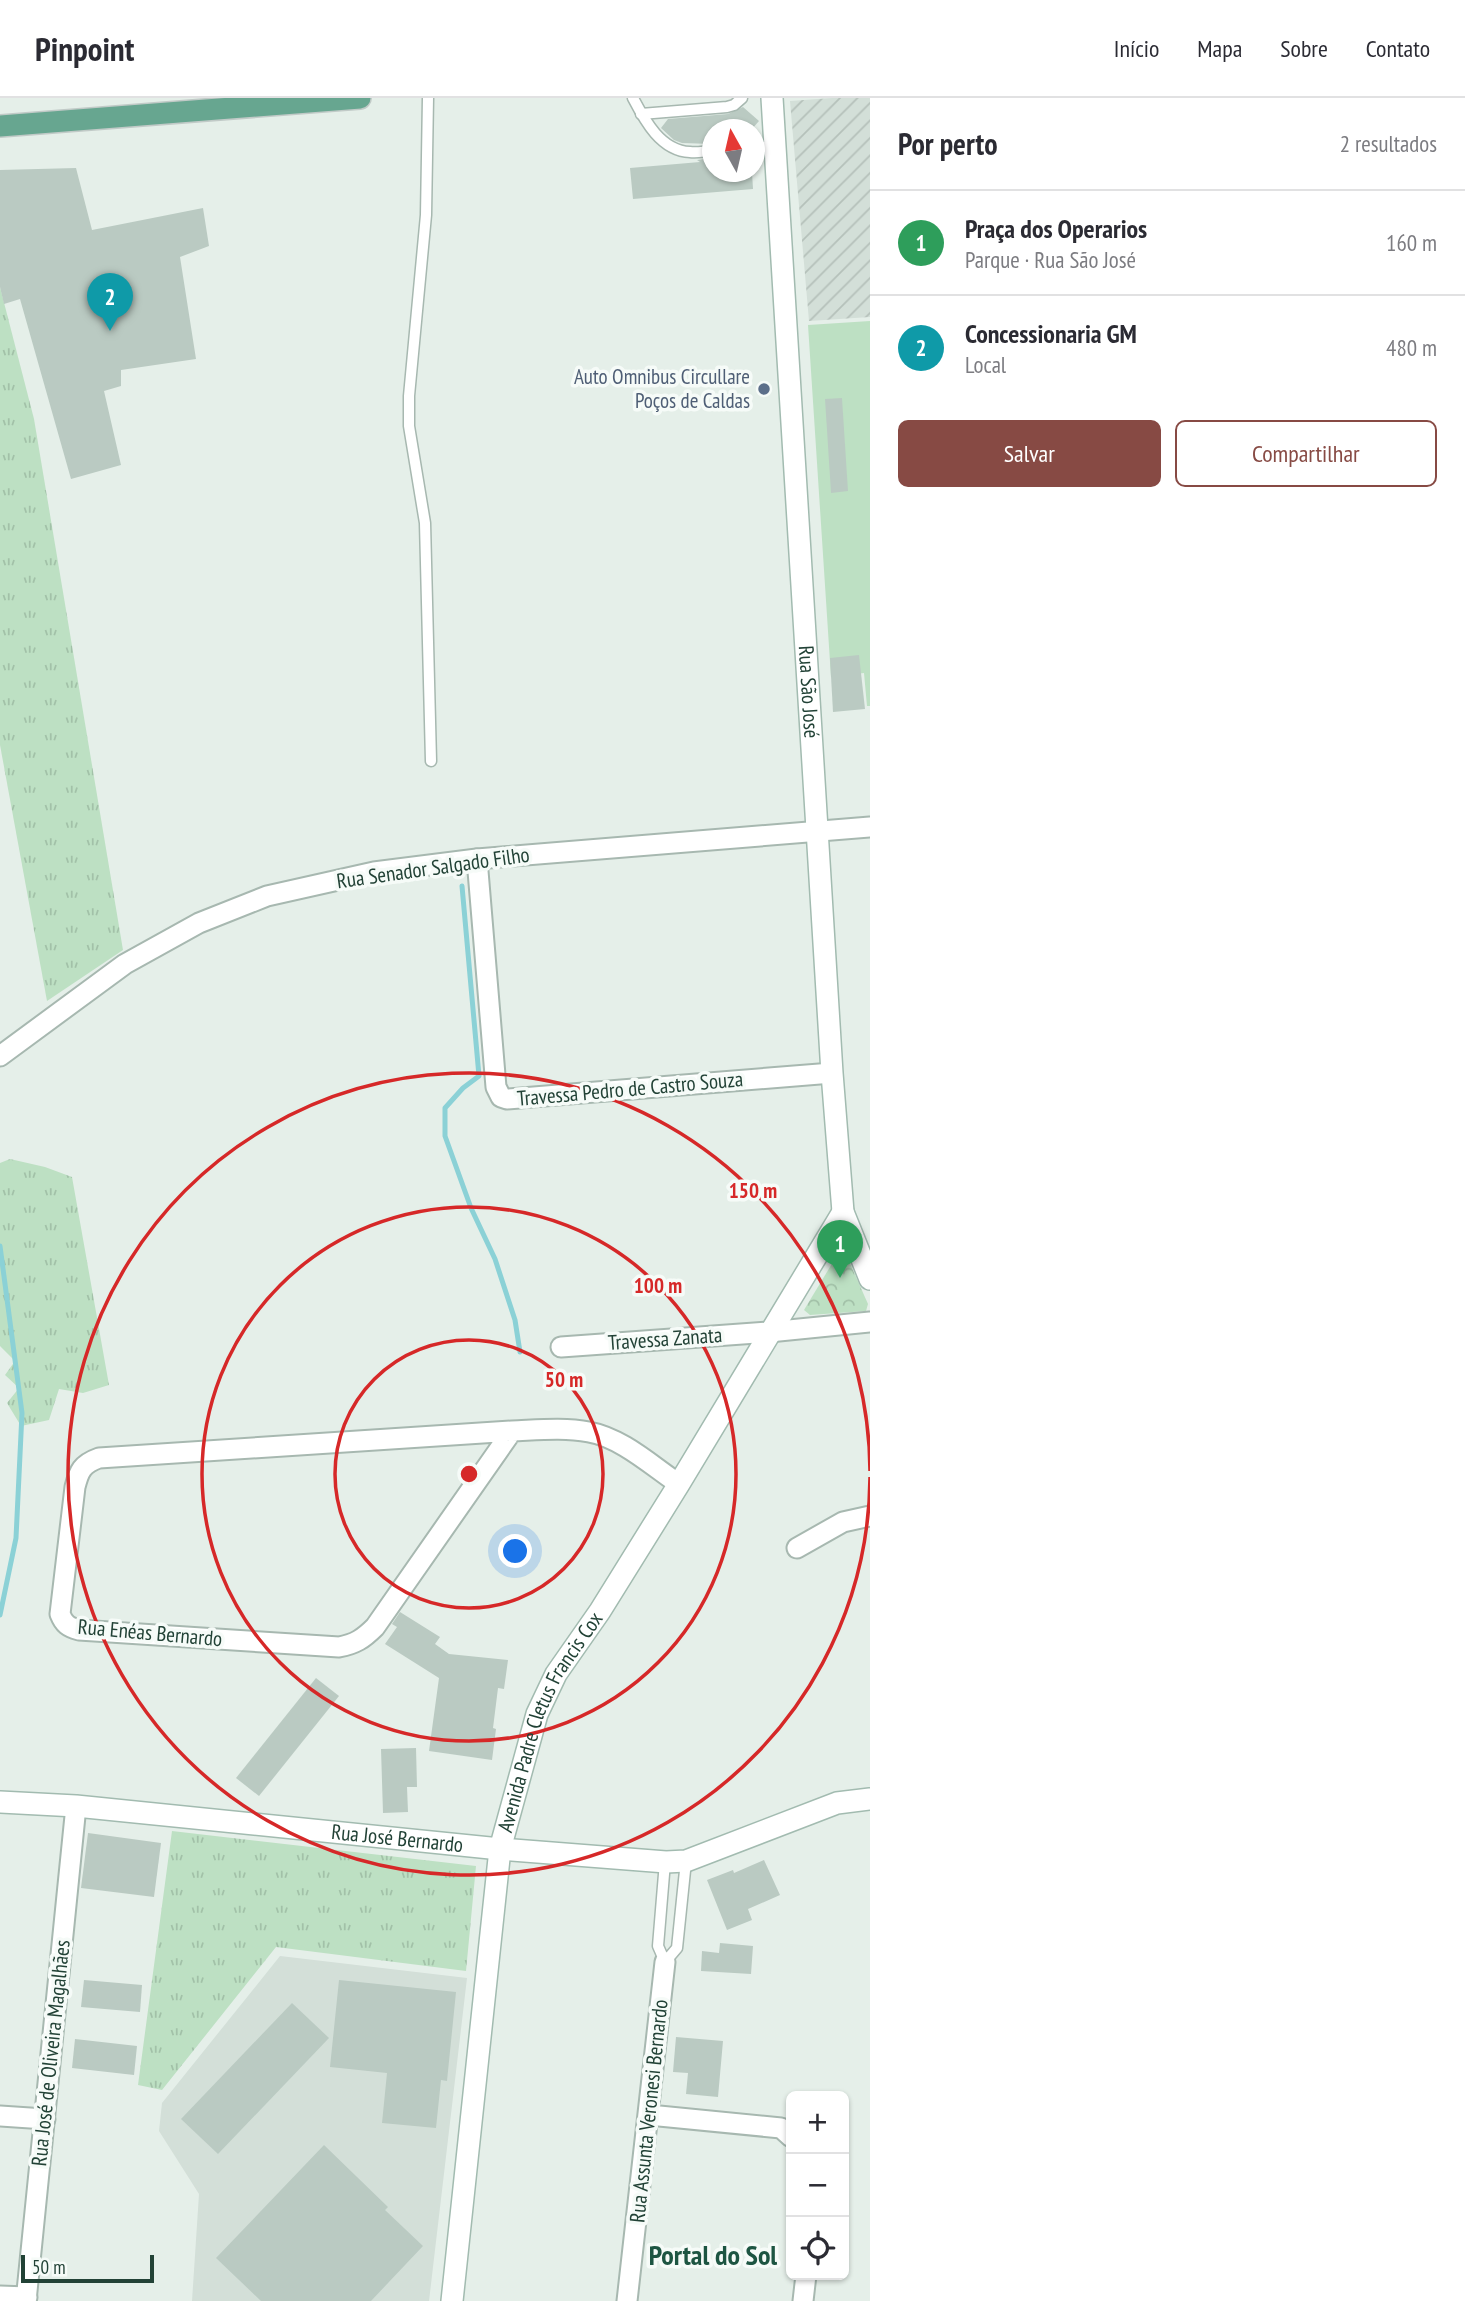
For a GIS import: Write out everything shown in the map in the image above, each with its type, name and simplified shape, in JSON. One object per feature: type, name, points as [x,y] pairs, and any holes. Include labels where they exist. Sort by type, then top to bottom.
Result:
[{"type":"main road","points":[[0,126],[360,98]]},
{"type":"street","name":"Rua São José","points":[[772,98],[765,147],[843,1212],[870,1279]]},
{"type":"street","name":"Rua Senador Salgado Filho","points":[[0,1056],[125,964],[199,923],[267,896],[374,872],[477,859],[870,827]]},
{"type":"street","name":"Travessa Pedro de Castro Souza","points":[[477,859],[496,1087],[501,1097],[507,1099],[832,1073]]},
{"type":"street","name":"Avenida Padre Cletus Francis Cox","points":[[452,2301],[500,1849],[537,1714],[556,1674],[600,1611],[679,1485],[843,1212]]},
{"type":"street","name":"Travessa Zanata","points":[[561,1347],[870,1322]]},
{"type":"street","name":"Rua Enéas Bernardo","points":[[512,1431],[374,1628],[362,1640],[353,1644],[339,1647],[79,1630],[68,1627],[63,1622],[60,1614],[75,1487],[79,1471],[88,1462],[99,1458],[512,1431],[557,1429],[591,1432],[619,1444],[679,1485]]},
{"type":"street","points":[[797,1548],[843,1522],[870,1516]]},
{"type":"street","name":"Rua José Bernardo","points":[[0,1802],[76,1806],[500,1849],[676,1862],[837,1803],[870,1799]]},
{"type":"street","name":"Rua José de Oliveira Magalhães","points":[[26,2299],[76,1806]]},
{"type":"street","name":"Rua Assunta Veronesi Bernardo","points":[[627,2301],[665,1962]]},
{"type":"street","points":[[649,2115],[781,2128],[786,2132]]},
{"type":"street","points":[[0,2116],[45,2119]]},
{"type":"street","points":[[803,2301],[805,2280]]},
{"type":"street","points":[[0,2296],[26,2299]]},
{"type":"lane","points":[[428,98],[426,215],[409,426],[425,523],[430,761]]},
{"type":"lane","points":[[633,98],[655,134],[669,145],[688,153],[702,152]]},
{"type":"lane","points":[[641,114],[727,107],[742,98]]},
{"type":"lane","name":"Rua Assunta Veronesi Bernardo","points":[[676,1862],[677,1948],[665,1962],[658,1945],[676,1862]]},
{"type":"shaded area","points":[[870,98],[870,317],[809,321],[790,101]]},
{"type":"shaded area","points":[[280,1956],[467,1978],[429,2301],[192,2301],[199,2194],[159,2131],[162,2103]]},
{"type":"green space","points":[[0,287],[34,419],[123,950],[47,1001],[0,745]]},
{"type":"green space","points":[[870,321],[870,706],[867,706],[864,673],[831,677],[808,325]]},
{"type":"green space","points":[[10,1159],[72,1177],[109,1385],[83,1393],[59,1389],[49,1420],[21,1426],[7,1403],[19,1388],[5,1375],[15,1361],[0,1346],[0,1163]]},
{"type":"green space","points":[[839,1252],[845,1252],[868,1304],[866,1311],[810,1315],[804,1310]]},
{"type":"green space","points":[[172,1831],[476,1866],[466,1971],[276,1947],[162,2090],[138,2085]]},
{"type":"building","points":[[743,107],[757,119],[702,119],[702,144],[674,140],[661,128],[668,119],[728,114]]},
{"type":"building","points":[[702,159],[702,182],[753,182],[753,189],[633,199],[630,168],[700,162],[697,160]]},
{"type":"building","points":[[76,168],[92,230],[203,208],[209,246],[180,257],[196,359],[121,370],[121,386],[104,391],[121,465],[71,479],[20,299],[4,304],[0,287],[0,170]]},
{"type":"building","points":[[842,398],[848,491],[831,493],[825,399]]},
{"type":"building","points":[[859,655],[865,709],[833,712],[830,658]]},
{"type":"building","points":[[400,1612],[440,1637],[435,1644],[449,1654],[508,1660],[504,1689],[498,1688],[492,1760],[429,1751],[439,1678],[385,1644],[397,1627],[392,1624]]},
{"type":"building","points":[[316,1678],[339,1696],[259,1796],[236,1778]]},
{"type":"building","points":[[416,1748],[417,1787],[407,1787],[408,1812],[383,1813],[381,1749]]},
{"type":"building","points":[[88,1833],[161,1843],[154,1897],[81,1888]]},
{"type":"building","points":[[764,1860],[780,1895],[748,1909],[752,1920],[727,1930],[707,1880],[733,1870],[734,1873]]},
{"type":"building","points":[[720,1943],[753,1946],[751,1974],[701,1971],[702,1951],[719,1953]]},
{"type":"building","points":[[84,1980],[142,1985],[140,2012],[81,2007]]},
{"type":"building","points":[[339,1980],[456,1992],[447,2081],[441,2080],[436,2128],[382,2123],[387,2073],[330,2067]]},
{"type":"building","points":[[292,2003],[329,2038],[218,2154],[181,2119]]},
{"type":"building","points":[[676,2037],[723,2041],[718,2097],[686,2094],[688,2073],[673,2072]]},
{"type":"building","points":[[75,2039],[137,2046],[134,2075],[72,2068]]},
{"type":"building","points":[[324,2145],[388,2207],[385,2210],[423,2246],[371,2301],[261,2301],[216,2258]]},
{"type":"waterway","points":[[462,886],[479,1076],[463,1088],[445,1108],[445,1136],[471,1208],[495,1259],[515,1320],[520,1352]]},
{"type":"waterway","points":[[0,1246],[22,1413],[16,1538],[0,1615]]},
{"type":"place","name":"Concessionaria GM","points":[[110,331]]},
{"type":"place","name":"Auto Omnibus Circullare Poços de Caldas","points":[[764,389]]},
{"type":"place","name":"Praça dos Operarios","points":[[840,1278]]},
{"type":"district","name":"Portal do Sol","points":[[713,2255]]}]
